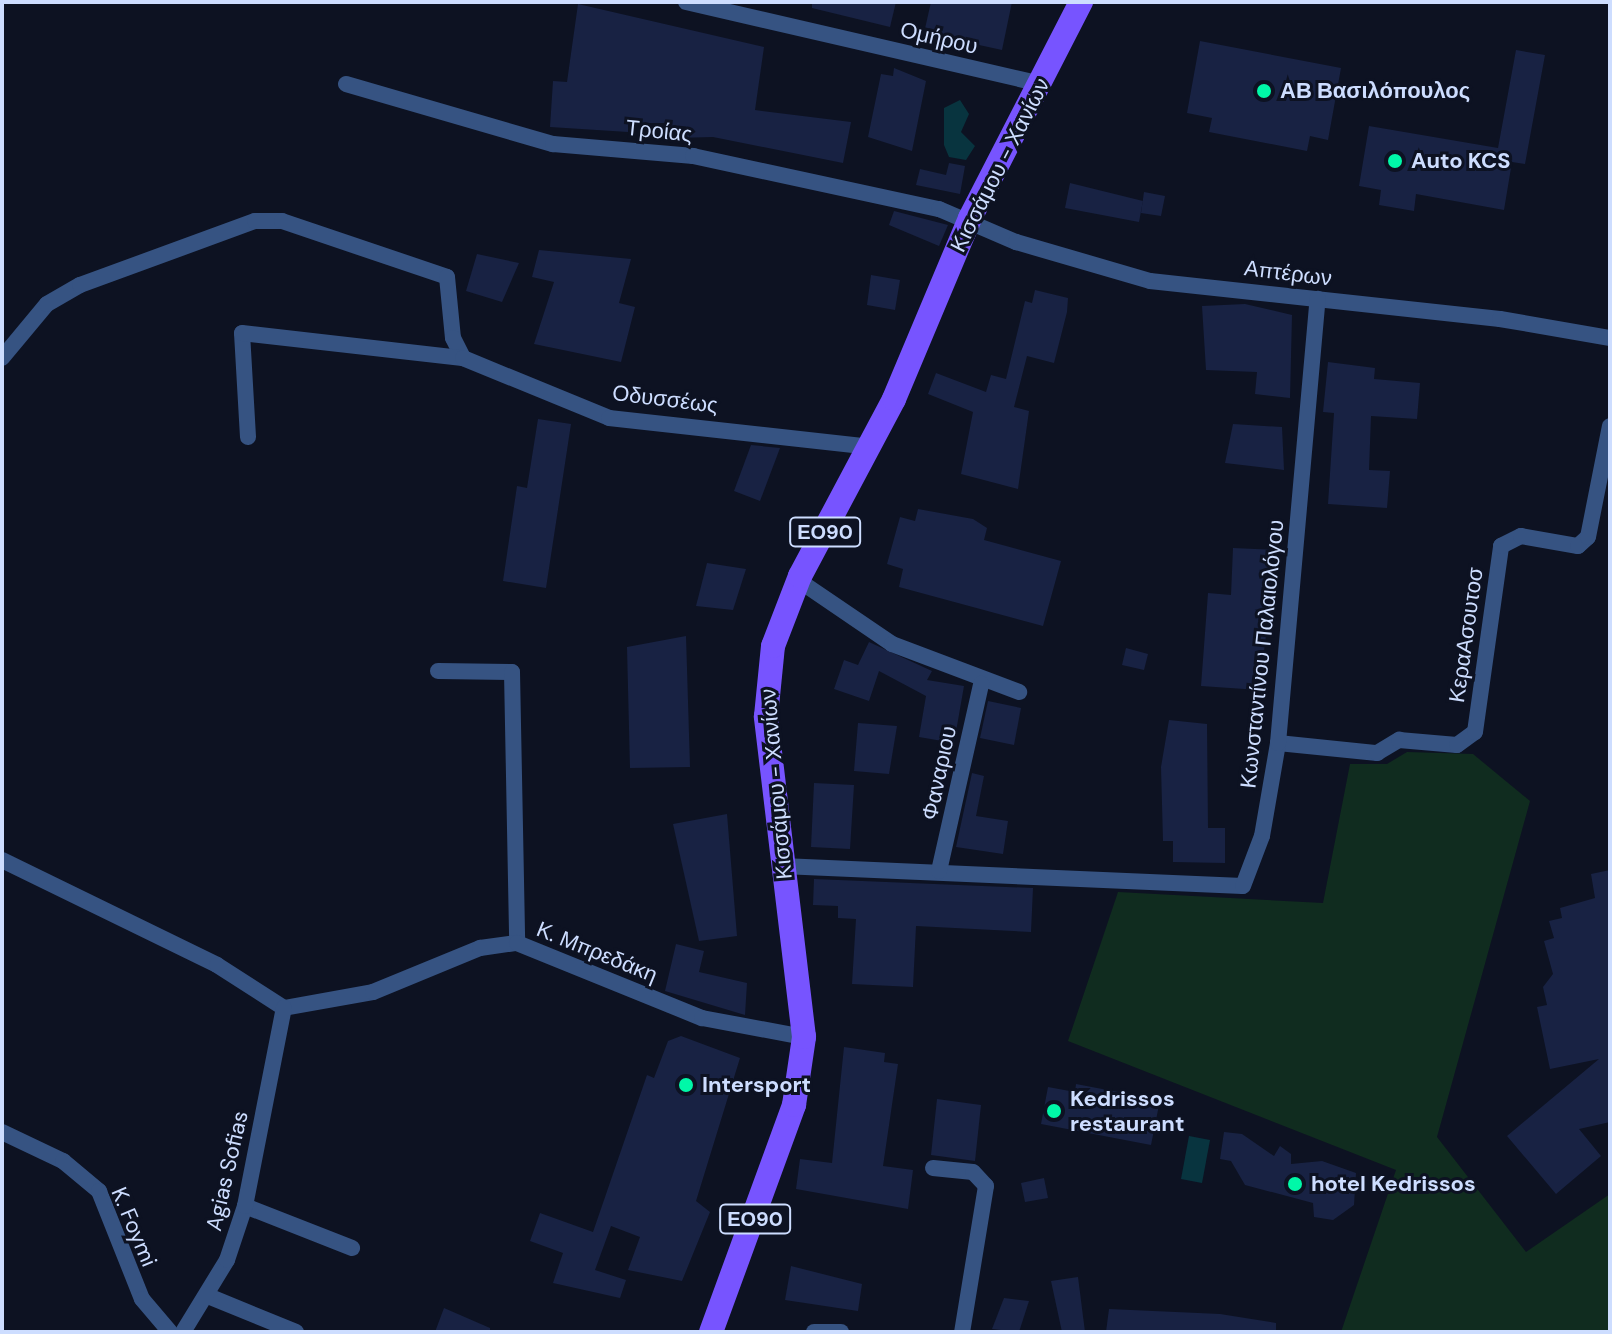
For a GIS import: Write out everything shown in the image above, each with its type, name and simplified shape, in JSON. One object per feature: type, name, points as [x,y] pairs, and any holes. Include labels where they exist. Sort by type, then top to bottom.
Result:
[{"type":"main road","name":"Κισσάμου - Χανίων","points":[[711,1332],[794,1105],[804,1037],[782,866],[766,682],[798,580],[871,447],[970,218],[1042,84],[1081,2]]},
{"type":"street","name":"Ομήρου","points":[[686,2],[1042,84]]},
{"type":"street","name":"Τροίας","points":[[346,84],[553,144],[693,156],[970,218]]},
{"type":"street","name":"Απτέρων","points":[[970,218],[1016,242],[1150,281],[1318,299],[1610,338]]},
{"type":"street","points":[[2,358],[47,304],[80,285],[255,221],[282,221],[447,277],[453,338],[463,358]]},
{"type":"street","name":"Κωνσταντίνου Παλαιολόγου","points":[[782,866],[1243,886],[1262,836],[1278,743],[1318,299]]},
{"type":"street","name":"Οδυσσέως","points":[[248,437],[242,333],[463,358],[609,418],[871,447]]},
{"type":"street","name":"ΚεραΑσουτοσ","points":[[1278,743],[1377,753],[1399,740],[1457,745],[1475,732],[1501,546],[1521,536],[1578,546],[1588,537],[1610,426]]},
{"type":"street","points":[[798,580],[892,644],[981,684],[1019,692]]},
{"type":"street","points":[[438,671],[512,672],[517,943]]},
{"type":"street","name":"Φαναριου","points":[[939,871],[981,684]]},
{"type":"street","points":[[2,860],[217,965],[284,1008]]},
{"type":"street","name":"Κ. Μπρεδάκη","points":[[284,1008],[373,992],[480,948],[517,943],[702,1018],[804,1037]]},
{"type":"street","name":"Agias Sofias","points":[[183,1332],[208,1296],[245,1206],[284,1008]]},
{"type":"street","name":"K. Foymi","points":[[2,1132],[63,1161],[99,1191],[136,1288],[170,1332]]},
{"type":"street","points":[[933,1168],[973,1172],[986,1186],[962,1332]]},
{"type":"street","points":[[245,1206],[352,1248]]},
{"type":"street","points":[[208,1296],[296,1332]]},
{"type":"street","points":[[814,1332],[841,1332]]},
{"type":"green space","points":[[1407,752],[1473,754],[1530,801],[1437,1137],[1526,1252],[1610,1194],[1610,1332],[1341,1332],[1396,1170],[1068,1041],[1118,892],[1323,903],[1350,764],[1387,764]]},
{"type":"water","points":[[960,100],[969,114],[961,132],[975,146],[966,160],[949,157],[944,145],[944,108]]},
{"type":"water","points":[[1189,1136],[1210,1140],[1202,1183],[1181,1179]]},
{"type":"building","points":[[812,2],[896,2],[890,27],[812,8]]},
{"type":"building","points":[[931,2],[1012,2],[1002,50],[924,33]]},
{"type":"building","points":[[578,4],[764,47],[755,110],[851,122],[843,163],[713,137],[675,138],[668,123],[628,123],[628,132],[550,127],[553,81],[567,82]]},
{"type":"building","name":"ΑΒ Βασιλόπουλος","points":[[1200,41],[1341,68],[1328,140],[1310,136],[1307,151],[1209,132],[1212,118],[1187,113]]},
{"type":"building","points":[[1516,50],[1545,55],[1525,164],[1512,162],[1504,210],[1416,194],[1414,211],[1379,205],[1381,190],[1359,186],[1369,126],[1498,148]]},
{"type":"building","points":[[894,68],[926,81],[912,151],[868,137],[881,74],[893,76]]},
{"type":"building","points":[[949,163],[965,166],[960,194],[916,185],[920,169],[946,175]]},
{"type":"building","points":[[1070,183],[1143,201],[1139,222],[1065,208]]},
{"type":"building","points":[[1144,192],[1165,196],[1161,216],[1141,213]]},
{"type":"building","points":[[894,211],[948,225],[939,246],[889,225]]},
{"type":"building","points":[[539,250],[631,259],[619,303],[635,307],[621,362],[534,344],[554,282],[532,277]]},
{"type":"building","points":[[477,254],[519,263],[502,302],[466,291]]},
{"type":"building","points":[[871,275],[900,280],[895,310],[867,305]]},
{"type":"building","points":[[1035,290],[1068,298],[1067,312],[1054,363],[1027,356],[1014,407],[1029,411],[1018,489],[961,474],[973,412],[928,394],[936,373],[986,392],[991,375],[1006,379],[1025,301],[1032,303]]},
{"type":"building","points":[[1245,304],[1292,315],[1290,398],[1255,394],[1257,372],[1206,370],[1202,306]]},
{"type":"building","points":[[1328,362],[1375,368],[1374,379],[1420,383],[1417,419],[1371,416],[1369,470],[1390,471],[1387,508],[1328,504],[1334,413],[1323,412]]},
{"type":"building","points":[[538,419],[571,424],[546,588],[503,581],[517,486],[527,488]]},
{"type":"building","points":[[1233,424],[1282,427],[1284,470],[1225,463]]},
{"type":"building","points":[[751,445],[780,448],[760,501],[734,491]]},
{"type":"building","points":[[918,509],[973,519],[987,528],[984,540],[1061,561],[1043,626],[899,587],[903,569],[887,564],[900,517],[915,521]]},
{"type":"building","points":[[1233,548],[1277,550],[1259,690],[1201,686],[1208,593],[1231,595]]},
{"type":"building","points":[[707,563],[746,569],[733,610],[696,606]]},
{"type":"building","points":[[686,636],[690,767],[630,768],[627,647]]},
{"type":"building","points":[[869,642],[932,671],[927,680],[964,686],[954,743],[919,737],[926,696],[879,671],[869,701],[834,689],[844,660],[858,665]]},
{"type":"building","points":[[1126,648],[1148,654],[1144,670],[1122,665]]},
{"type":"building","points":[[988,701],[1021,708],[1014,745],[980,738]]},
{"type":"building","points":[[1169,720],[1207,724],[1208,828],[1225,828],[1225,863],[1173,862],[1173,841],[1163,841],[1161,767]]},
{"type":"building","points":[[858,723],[897,726],[889,774],[854,771]]},
{"type":"building","points":[[972,773],[984,776],[976,816],[1008,821],[1003,854],[956,847]]},
{"type":"building","points":[[814,783],[854,785],[850,849],[811,847]]},
{"type":"building","points":[[727,814],[737,936],[699,941],[673,824]]},
{"type":"building","points":[[1610,870],[1610,1122],[1579,1129],[1601,1156],[1556,1194],[1507,1136],[1599,1059],[1550,1069],[1537,1007],[1547,1005],[1543,987],[1553,974],[1544,941],[1554,938],[1549,921],[1562,918],[1560,908],[1595,898],[1591,874]]},
{"type":"building","points":[[814,879],[1033,888],[1031,932],[916,926],[913,987],[852,984],[856,919],[838,918],[838,906],[813,905]]},
{"type":"building","points":[[676,944],[704,951],[699,972],[747,983],[745,1015],[665,991]]},
{"type":"building","points":[[681,1036],[740,1058],[696,1201],[710,1212],[682,1281],[628,1270],[640,1237],[611,1226],[595,1270],[626,1280],[620,1298],[553,1283],[563,1253],[530,1241],[540,1213],[593,1232],[647,1075],[654,1078],[668,1041]]},
{"type":"building","points":[[844,1047],[885,1053],[884,1062],[898,1064],[883,1166],[913,1170],[908,1209],[796,1189],[800,1159],[832,1163]]},
{"type":"building","points":[[1076,1084],[1160,1100],[1151,1145],[1041,1124],[1048,1087],[1075,1092]]},
{"type":"building","points":[[937,1099],[981,1105],[975,1161],[931,1155]]},
{"type":"building","points":[[1224,1132],[1242,1134],[1274,1156],[1280,1146],[1291,1154],[1291,1164],[1322,1161],[1356,1173],[1354,1205],[1333,1220],[1314,1217],[1313,1203],[1245,1185],[1231,1161],[1220,1159]]},
{"type":"building","points":[[1044,1178],[1048,1198],[1025,1202],[1021,1183]]},
{"type":"building","points":[[791,1266],[862,1284],[858,1311],[785,1300]]},
{"type":"building","points":[[1078,1277],[1085,1332],[1062,1332],[1051,1281]]},
{"type":"building","points":[[1004,1298],[1029,1301],[1019,1332],[992,1329]]},
{"type":"building","points":[[444,1308],[490,1328],[490,1332],[435,1332]]},
{"type":"building","points":[[1109,1309],[1220,1314],[1276,1323],[1276,1332],[1106,1332]]},
{"type":"place","name":"ΑΒ Βασιλόπουλος","points":[[1264,91]]},
{"type":"place","name":"Auto KCS","points":[[1395,161]]},
{"type":"place","name":"Intersport","points":[[686,1085]]},
{"type":"place","name":"Kedrissos restaurant","points":[[1054,1111]]},
{"type":"place","name":"hotel Kedrissos","points":[[1295,1184]]}]
